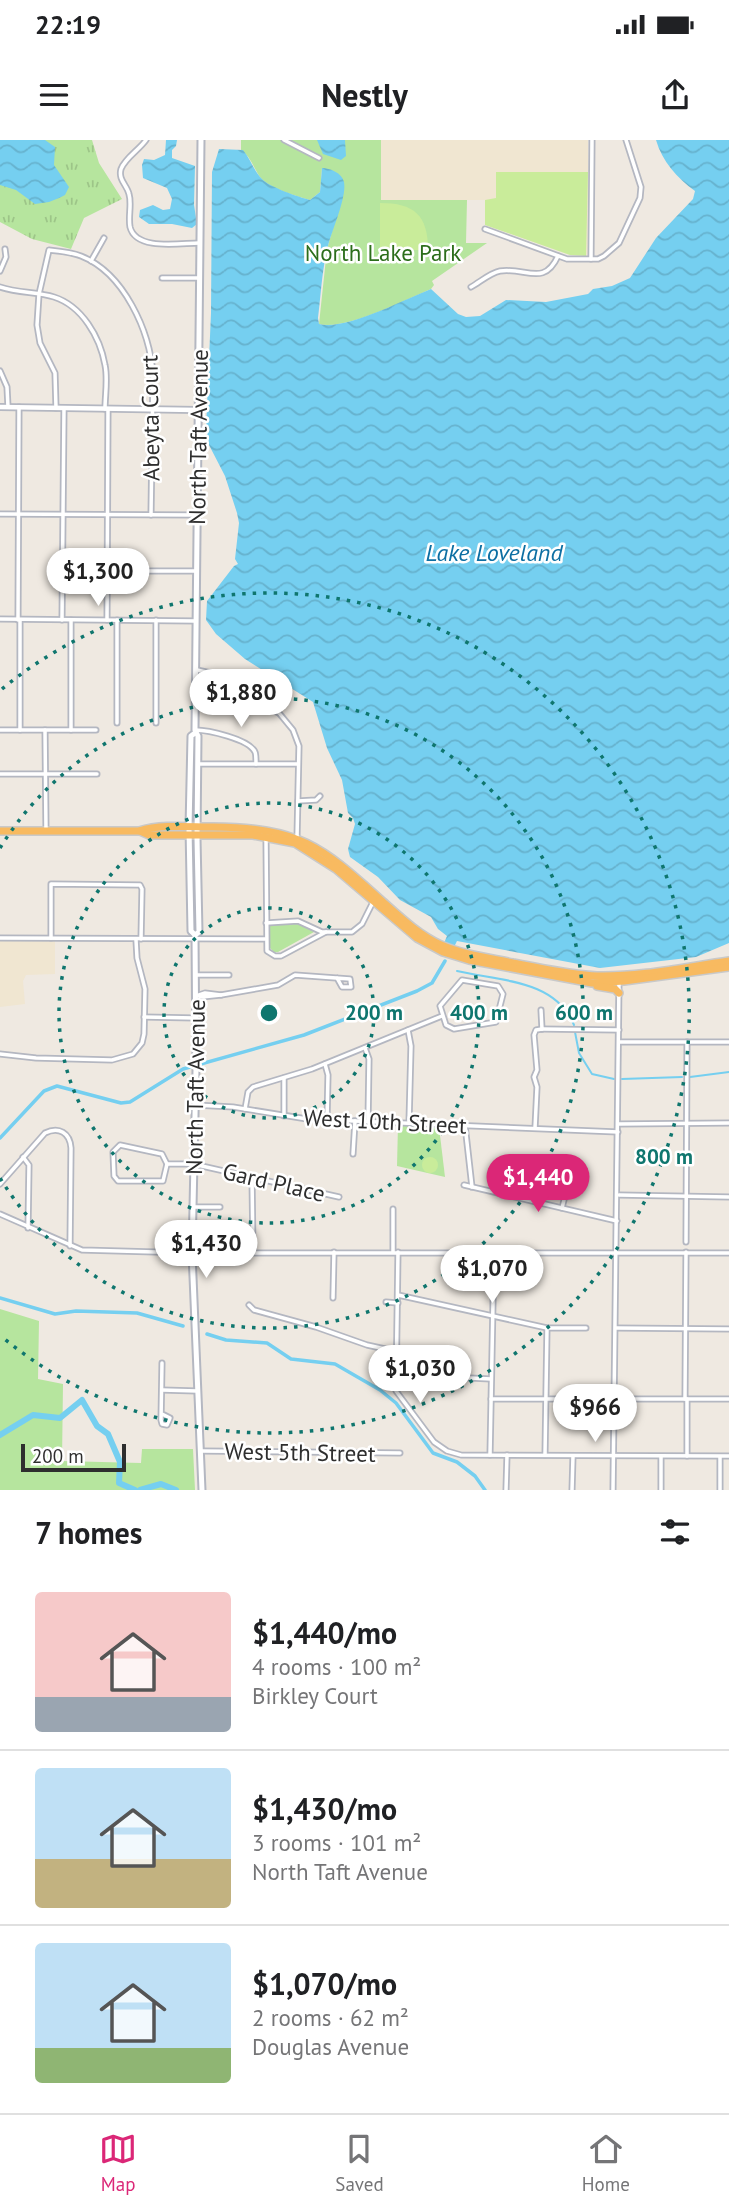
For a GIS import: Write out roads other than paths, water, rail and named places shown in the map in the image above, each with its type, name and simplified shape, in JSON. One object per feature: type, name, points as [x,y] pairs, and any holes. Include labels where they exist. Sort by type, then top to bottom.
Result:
[{"type":"highway","points":[[0,831],[139,831],[149,835],[193,831],[266,833],[296,840],[335,860],[406,930],[443,952],[469,960],[590,983],[615,989],[619,993]]},
{"type":"highway","points":[[375,898],[412,927],[444,946],[474,955],[588,976],[619,979],[729,967]]},
{"type":"highway","points":[[590,983],[729,961]]},
{"type":"main road","name":"North Taft Avenue","points":[[193,831],[198,764],[198,736],[195,731],[196,515],[201,140]]},
{"type":"main road","name":"North Taft Avenue","points":[[195,731],[191,736],[191,931],[195,937],[198,995],[192,1253],[202,1490]]},
{"type":"street","points":[[146,140],[120,172],[129,193],[130,225],[133,233],[139,240],[148,243],[201,243]]},
{"type":"street","points":[[284,140],[319,158]]},
{"type":"street","points":[[592,140],[592,259]]},
{"type":"street","points":[[485,229],[558,256],[571,259],[601,258],[615,248],[639,204],[641,189],[626,140]]},
{"type":"street","points":[[91,261],[104,238]]},
{"type":"street","points":[[0,271],[6,257],[5,249]]},
{"type":"street","name":"Abeyta Court","points":[[39,294],[47,250],[76,254],[91,261],[115,279],[144,333],[151,361],[151,515]]},
{"type":"street","points":[[471,287],[498,272],[543,274],[551,269],[558,256]]},
{"type":"street","points":[[162,278],[201,278]]},
{"type":"street","points":[[0,287],[39,294],[71,304],[80,313],[95,338],[106,370],[107,620]]},
{"type":"street","points":[[39,294],[37,332],[55,373],[56,408]]},
{"type":"street","points":[[0,372],[7,387],[8,407]]},
{"type":"street","points":[[0,407],[197,410]]},
{"type":"street","points":[[19,407],[20,730]]},
{"type":"street","points":[[62,620],[64,408]]},
{"type":"street","points":[[0,514],[196,515]]},
{"type":"street","points":[[138,571],[197,571]]},
{"type":"street","points":[[0,620],[197,621]]},
{"type":"street","points":[[71,620],[71,730]]},
{"type":"street","points":[[117,620],[117,723]]},
{"type":"street","points":[[156,620],[156,723]]},
{"type":"street","points":[[197,670],[217,673],[245,696],[279,713],[296,735],[299,746],[296,840]]},
{"type":"street","points":[[0,730],[96,730]]},
{"type":"street","points":[[45,730],[46,832]]},
{"type":"street","points":[[195,731],[216,732],[249,746],[254,750],[256,764]]},
{"type":"street","points":[[198,764],[298,764]]},
{"type":"street","points":[[0,774],[97,774]]},
{"type":"street","points":[[298,801],[316,800],[320,796]]},
{"type":"street","points":[[266,833],[265,939],[268,953],[278,956],[326,932]]},
{"type":"street","points":[[0,1054],[36,1058],[121,1059],[133,1054],[142,1044],[145,989],[137,958],[142,906],[140,885],[51,884],[51,938]]},
{"type":"street","points":[[266,922],[303,921],[319,931],[355,931],[362,924],[375,898]]},
{"type":"street","points":[[0,937],[265,939]]},
{"type":"street","points":[[197,975],[229,975]]},
{"type":"street","points":[[198,995],[221,995],[278,985],[295,975],[337,978]]},
{"type":"street","points":[[613,1490],[619,979]]},
{"type":"street","points":[[463,980],[502,989],[498,1018],[493,1024],[453,1029],[446,1025],[442,1016],[441,1004],[463,980]]},
{"type":"street","points":[[541,1010],[541,1029]]},
{"type":"street","points":[[245,1109],[251,1088],[325,1064],[442,1016]]},
{"type":"street","points":[[144,1017],[196,1018]]},
{"type":"street","points":[[535,1128],[534,1032],[541,1029],[620,1030]]},
{"type":"street","points":[[408,1030],[411,1046],[409,1123]]},
{"type":"street","points":[[619,1042],[729,1042]]},
{"type":"street","points":[[686,1242],[687,1042]]},
{"type":"street","points":[[365,1047],[369,1063],[368,1122]]},
{"type":"street","points":[[325,1064],[328,1079],[327,1120]]},
{"type":"street","points":[[284,1078],[284,1116]]},
{"type":"street","name":"West 10th Street","points":[[195,1105],[327,1120],[618,1132]]},
{"type":"street","points":[[354,1154],[355,1121]]},
{"type":"street","points":[[619,1124],[729,1123]]},
{"type":"street","points":[[465,1125],[472,1187]]},
{"type":"street","points":[[0,1184],[45,1133],[61,1131],[69,1138],[70,1247]]},
{"type":"street","points":[[120,1145],[162,1154],[167,1164],[165,1178],[160,1182],[118,1181],[114,1176],[113,1152],[120,1145]]},
{"type":"street","points":[[23,1157],[29,1165],[28,1228]]},
{"type":"street","name":"Gard Place","points":[[167,1164],[193,1164],[339,1197]]},
{"type":"street","points":[[512,1171],[516,1196]]},
{"type":"street","points":[[252,1177],[253,1252]]},
{"type":"street","points":[[464,1185],[617,1221]]},
{"type":"street","points":[[618,1195],[729,1196]]},
{"type":"street","points":[[562,1208],[564,1200]]},
{"type":"street","points":[[192,1207],[220,1207]]},
{"type":"street","points":[[393,1209],[398,1295],[397,1395],[434,1442],[446,1451],[461,1455],[729,1456]]},
{"type":"street","points":[[0,1214],[70,1247],[92,1251],[729,1253]]},
{"type":"street","points":[[333,1298],[334,1252]]},
{"type":"street","points":[[490,1455],[494,1252]]},
{"type":"street","points":[[686,1252],[687,1456]]},
{"type":"street","points":[[398,1295],[547,1328],[586,1328]]},
{"type":"street","points":[[386,1302],[398,1303]]},
{"type":"street","points":[[249,1305],[254,1310],[316,1326],[367,1345],[397,1351],[449,1377],[491,1379]]},
{"type":"street","points":[[545,1456],[547,1328]]},
{"type":"street","points":[[616,1328],[729,1329]]},
{"type":"street","points":[[162,1363],[162,1414]]},
{"type":"street","points":[[162,1390],[197,1391]]},
{"type":"street","points":[[491,1399],[729,1399]]},
{"type":"street","name":"West 5th Street","points":[[201,1451],[400,1453]]},
{"type":"street","points":[[506,1490],[507,1455]]},
{"type":"street","points":[[572,1490],[573,1456]]},
{"type":"street","points":[[661,1456],[661,1490]]},
{"type":"street","points":[[720,1456],[720,1490]]},
{"type":"water","points":[[0,140],[45,140],[55,147],[54,165],[69,187],[65,195],[49,202],[35,204],[16,190],[0,185]]},
{"type":"water","points":[[166,140],[177,140],[172,150],[172,158],[195,166],[194,205],[197,224],[192,228],[172,224],[149,224],[139,217],[140,210],[153,205],[163,210],[170,209],[172,199],[167,188],[143,178],[142,165],[144,159],[154,160],[165,155]]},
{"type":"water","points":[[317,140],[345,140],[346,156],[341,160],[323,154]]},
{"type":"water","name":"Lake Loveland","points":[[656,140],[729,140],[729,943],[696,957],[600,968],[457,941],[454,947],[444,943],[447,936],[438,929],[431,917],[400,900],[378,877],[350,857],[348,849],[355,824],[348,813],[342,780],[327,748],[313,702],[245,659],[216,634],[206,620],[207,601],[238,564],[235,559],[239,523],[225,476],[209,445],[206,428],[211,313],[212,172],[219,149],[243,150],[266,182],[310,200],[320,192],[322,168],[341,176],[344,182],[343,196],[326,255],[319,324],[330,325],[359,319],[431,289],[458,314],[466,317],[480,316],[506,300],[546,302],[588,294],[593,289],[612,286],[630,278],[656,238],[693,199],[695,191],[671,168]]},
{"type":"waterway","points":[[0,1138],[44,1091],[57,1086],[121,1103],[130,1102],[183,1069],[304,1035],[417,991],[432,983],[445,961]]},
{"type":"waterway","points":[[457,971],[507,980],[540,990],[565,1010],[574,1025]]},
{"type":"waterway","points":[[575,1032],[579,1053],[592,1074],[614,1079]]},
{"type":"waterway","points":[[690,1077],[729,1072]]},
{"type":"waterway","points":[[622,1079],[682,1077]]},
{"type":"waterway","points":[[0,1298],[55,1314],[76,1311],[137,1313],[183,1326]]},
{"type":"waterway","points":[[207,1334],[226,1340],[267,1343],[291,1359],[335,1364],[380,1390],[396,1403],[433,1453],[457,1462],[475,1476],[485,1490]]},
{"type":"waterway","points":[[0,1435],[33,1415],[60,1418],[82,1400],[97,1426],[108,1434],[120,1462],[119,1483],[135,1490]]},
{"type":"waterway","points":[[140,1490],[161,1484],[176,1490]]},
{"type":"park label","name":"North Lake Park","points":[[383,252]]}]
